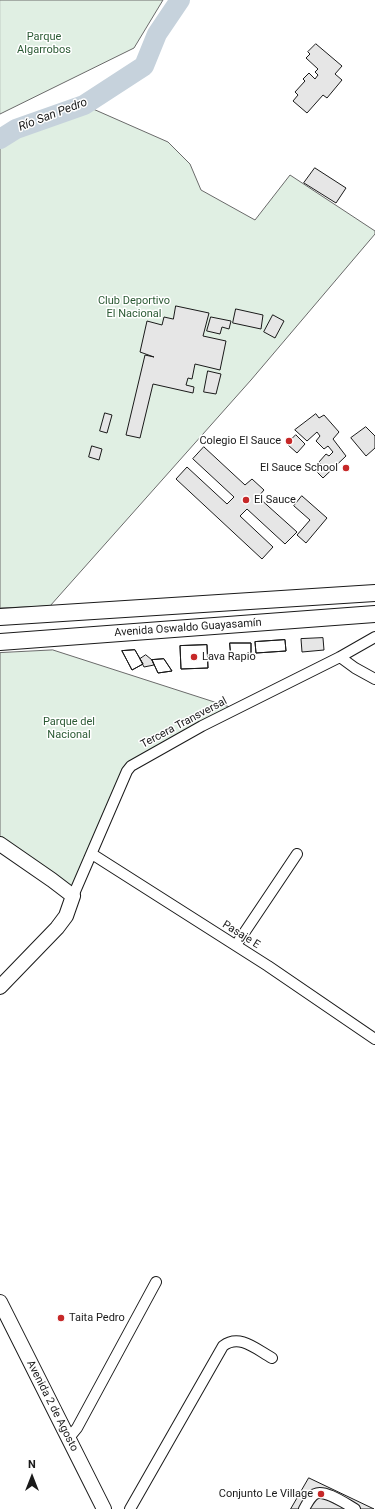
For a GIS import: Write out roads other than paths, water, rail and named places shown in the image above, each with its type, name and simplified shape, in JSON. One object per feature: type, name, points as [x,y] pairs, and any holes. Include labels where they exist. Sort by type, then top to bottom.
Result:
[{"type":"main road","name":"Avenida Oswaldo Guayasamín","points":[[0,617],[375,593]]},
{"type":"main road","name":"Avenida Oswaldo Guayasamín","points":[[0,642],[375,614]]},
{"type":"main road","points":[[0,844],[73,896],[66,916],[57,928],[0,987]]},
{"type":"main road","name":"Avenida 2 de Agosto","points":[[0,1302],[104,1509]]},
{"type":"street","name":"Tercera Transversal","points":[[73,896],[127,771],[131,766],[202,726],[340,657],[375,637]]},
{"type":"street","points":[[340,657],[355,668],[375,679]]},
{"type":"street","name":"Pasaje E","points":[[92,854],[236,945],[375,1039]]},
{"type":"street","points":[[236,945],[297,854]]},
{"type":"street","points":[[68,1439],[77,1428],[156,1282]]},
{"type":"street","points":[[130,1509],[223,1346],[229,1341],[236,1340],[246,1343],[272,1358]]},
{"type":"street","points":[[304,1509],[311,1498],[316,1493],[321,1492],[355,1509]]},
{"type":"waterway","name":"Río San Pedro","points":[[0,139],[16,129],[84,105],[144,66],[157,34],[180,0]]},
{"type":"place","name":"Colegio El Sauce","points":[[289,441]]},
{"type":"place","name":"El Sauce School","points":[[346,468]]},
{"type":"place","name":"El Sauce","points":[[246,500]]},
{"type":"place","name":"Lava Rapio","points":[[194,657]]},
{"type":"place","name":"Taita Pedro","points":[[61,1318]]},
{"type":"place","name":"Conjunto Le Village","points":[[321,1494]]},
{"type":"park label","name":"Parque Algarrobos","points":[[44,43]]},
{"type":"park label","name":"Club Deportivo El Nacional","points":[[134,307]]},
{"type":"park label","name":"Parque del Nacional","points":[[69,728]]}]
